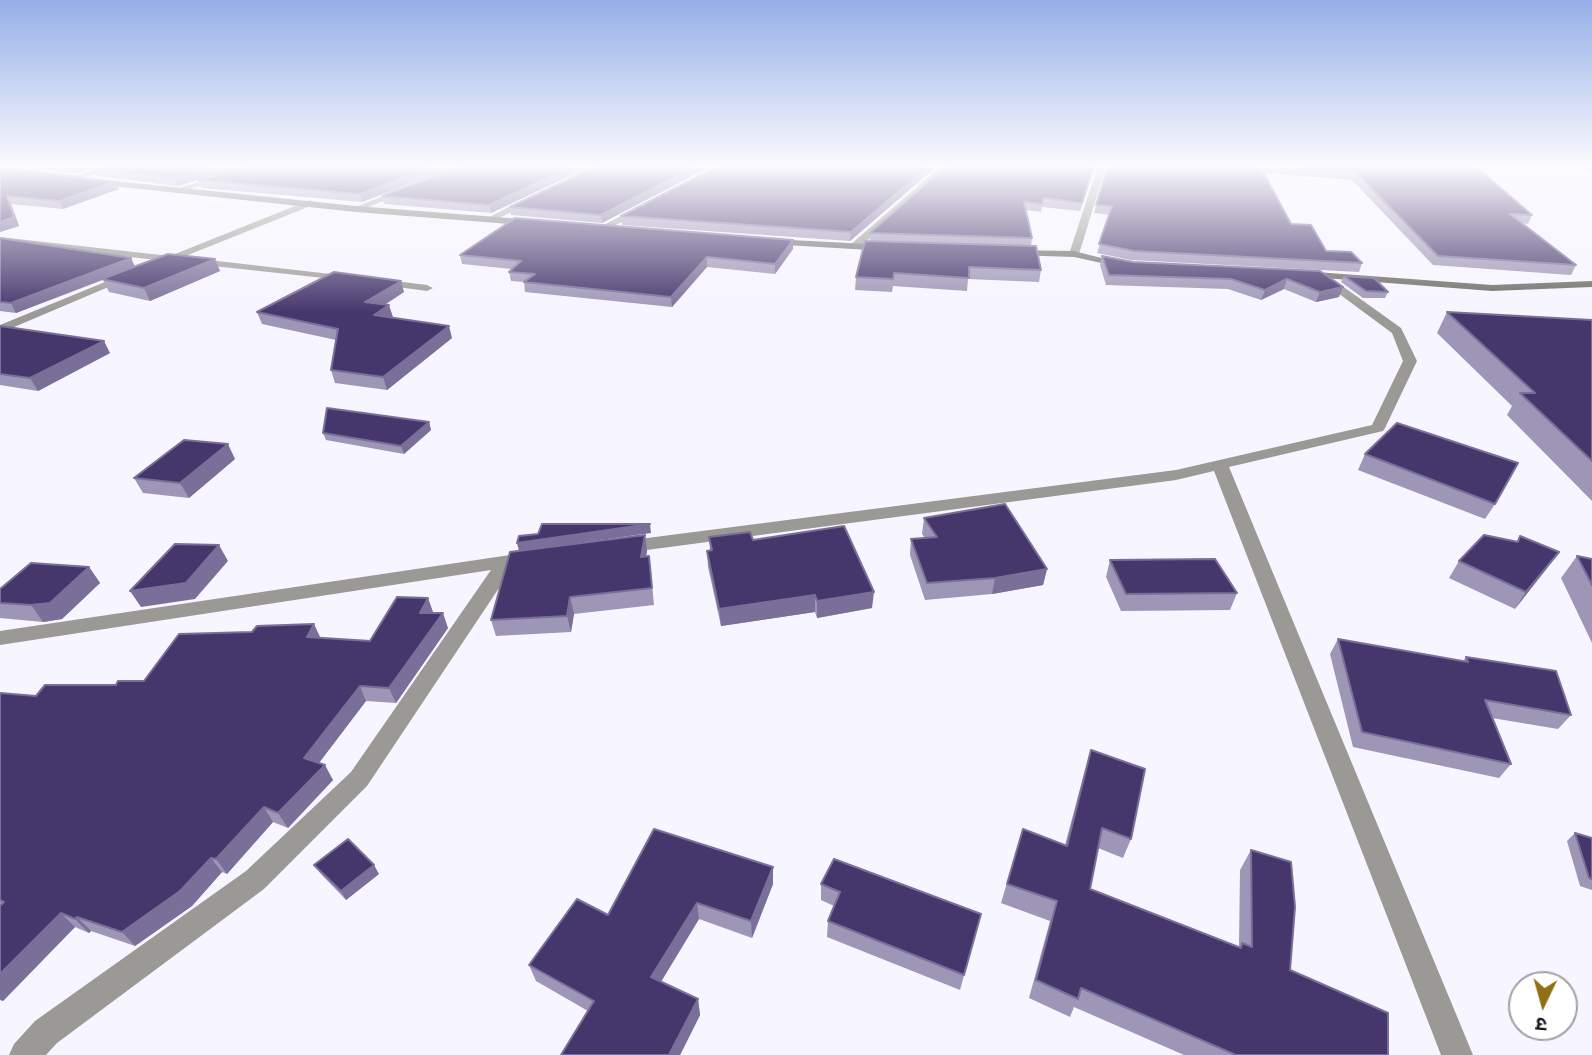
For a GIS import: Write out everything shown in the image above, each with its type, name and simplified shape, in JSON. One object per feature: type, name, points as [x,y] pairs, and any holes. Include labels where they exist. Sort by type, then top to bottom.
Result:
[{"type":"street","points":[[147,268],[279,215]]},
{"type":"street","points":[[440,215],[546,224]]},
{"type":"street","points":[[490,219],[498,215]]},
{"type":"street","points":[[601,229],[628,215]]},
{"type":"street","points":[[855,247],[890,215]]},
{"type":"street","points":[[1074,254],[1086,215]]},
{"type":"street","points":[[587,228],[629,231]]},
{"type":"street","points":[[0,240],[360,280]]},
{"type":"street","points":[[762,241],[896,248]]},
{"type":"street","points":[[1006,252],[1074,254],[1131,266]]},
{"type":"street","points":[[0,329],[135,273]]},
{"type":"street","points":[[1293,274],[1492,288],[1592,284]]},
{"type":"street","points":[[603,549],[1176,475],[1378,428],[1410,360],[1397,331],[1320,275]]},
{"type":"street","points":[[373,282],[427,288]]},
{"type":"street","points":[[1220,465],[1457,1055]]},
{"type":"street","points":[[0,638],[548,556]]},
{"type":"street","points":[[26,1055],[46,1031],[255,880],[359,779],[507,561]]},
{"type":"building","points":[[0,215],[13,215],[14,217],[0,222]]},
{"type":"building","points":[[622,215],[871,215],[851,232]]},
{"type":"building","points":[[890,215],[1027,215],[1032,238],[870,233]]},
{"type":"building","points":[[1109,215],[1286,215],[1291,224],[1311,225],[1326,251],[1351,252],[1362,263],[1134,251],[1099,244]]},
{"type":"building","points":[[1398,215],[1512,215],[1576,265],[1438,256]]},
{"type":"building","points":[[515,218],[793,240],[775,264],[707,257],[671,297],[524,282],[535,274],[509,272],[521,261],[460,255]]},
{"type":"building","points":[[0,238],[131,258],[11,303],[0,302]]},
{"type":"building","points":[[865,241],[1036,246],[1041,270],[969,267],[969,278],[894,273],[893,279],[856,277]]},
{"type":"building","points":[[168,254],[215,259],[144,288],[102,279]]},
{"type":"building","points":[[1102,256],[1133,262],[1320,271],[1343,287],[1320,292],[1287,279],[1265,290],[1231,279],[1109,275]]},
{"type":"building","points":[[334,272],[401,281],[365,302],[389,305],[374,315],[449,326],[383,377],[331,370],[338,329],[257,312]]},
{"type":"building","points":[[1344,276],[1374,278],[1388,292],[1366,291]]},
{"type":"building","points":[[1447,312],[1592,320],[1592,461],[1520,393],[1535,393]]},
{"type":"building","points":[[0,326],[104,341],[30,378],[0,374]]},
{"type":"building","points":[[327,408],[429,422],[401,446],[323,433]]},
{"type":"building","points":[[1397,423],[1518,463],[1495,504],[1365,454]]},
{"type":"building","points":[[184,440],[228,444],[180,483],[134,478]]},
{"type":"building","points":[[1005,504],[1047,569],[995,578],[927,583],[911,539],[937,537],[924,518]]},
{"type":"building","points":[[542,524],[650,524],[517,543],[519,536],[538,534]]},
{"type":"building","points":[[844,526],[874,592],[817,601],[815,595],[719,609],[707,551],[712,550],[709,537],[750,532],[753,540]]},
{"type":"building","points":[[645,535],[641,557],[649,556],[652,588],[570,597],[567,616],[491,620],[510,552]]},
{"type":"building","points":[[1484,535],[1518,542],[1520,536],[1559,552],[1526,592],[1459,561]]},
{"type":"building","points":[[175,544],[219,545],[186,583],[130,591]]},
{"type":"building","points":[[1577,556],[1592,559],[1592,585]]},
{"type":"building","points":[[1215,559],[1237,593],[1126,594],[1110,560]]},
{"type":"building","points":[[31,563],[89,567],[50,603],[0,603],[0,589]]},
{"type":"building","points":[[397,597],[428,598],[420,613],[443,613],[389,688],[360,686],[304,758],[325,765],[278,813],[264,807],[216,859],[211,858],[180,891],[122,932],[61,913],[0,974],[0,906],[4,902],[0,900],[0,693],[36,696],[45,685],[116,685],[118,681],[144,681],[179,634],[252,632],[257,626],[314,624],[307,637],[370,641]]},
{"type":"building","points":[[1338,639],[1468,662],[1466,657],[1556,671],[1571,715],[1485,700],[1511,764],[1362,732]]},
{"type":"building","points":[[1091,750],[1145,769],[1131,839],[1102,828],[1090,889],[1241,948],[1242,943],[1252,947],[1251,850],[1291,862],[1295,907],[1290,970],[1388,1013],[1388,1055],[1236,1055],[1081,988],[1078,999],[1036,980],[1057,901],[1007,884],[1023,829],[1067,846]]},
{"type":"building","points":[[654,829],[773,867],[751,921],[697,903],[651,977],[698,999],[669,1055],[561,1055],[594,1001],[529,965],[577,899],[608,915]]},
{"type":"building","points":[[1575,833],[1592,838],[1592,879],[1589,878]]},
{"type":"building","points":[[348,839],[374,865],[341,891],[314,865]]},
{"type":"building","points":[[834,859],[981,914],[964,975],[828,921],[840,892],[821,884]]}]
